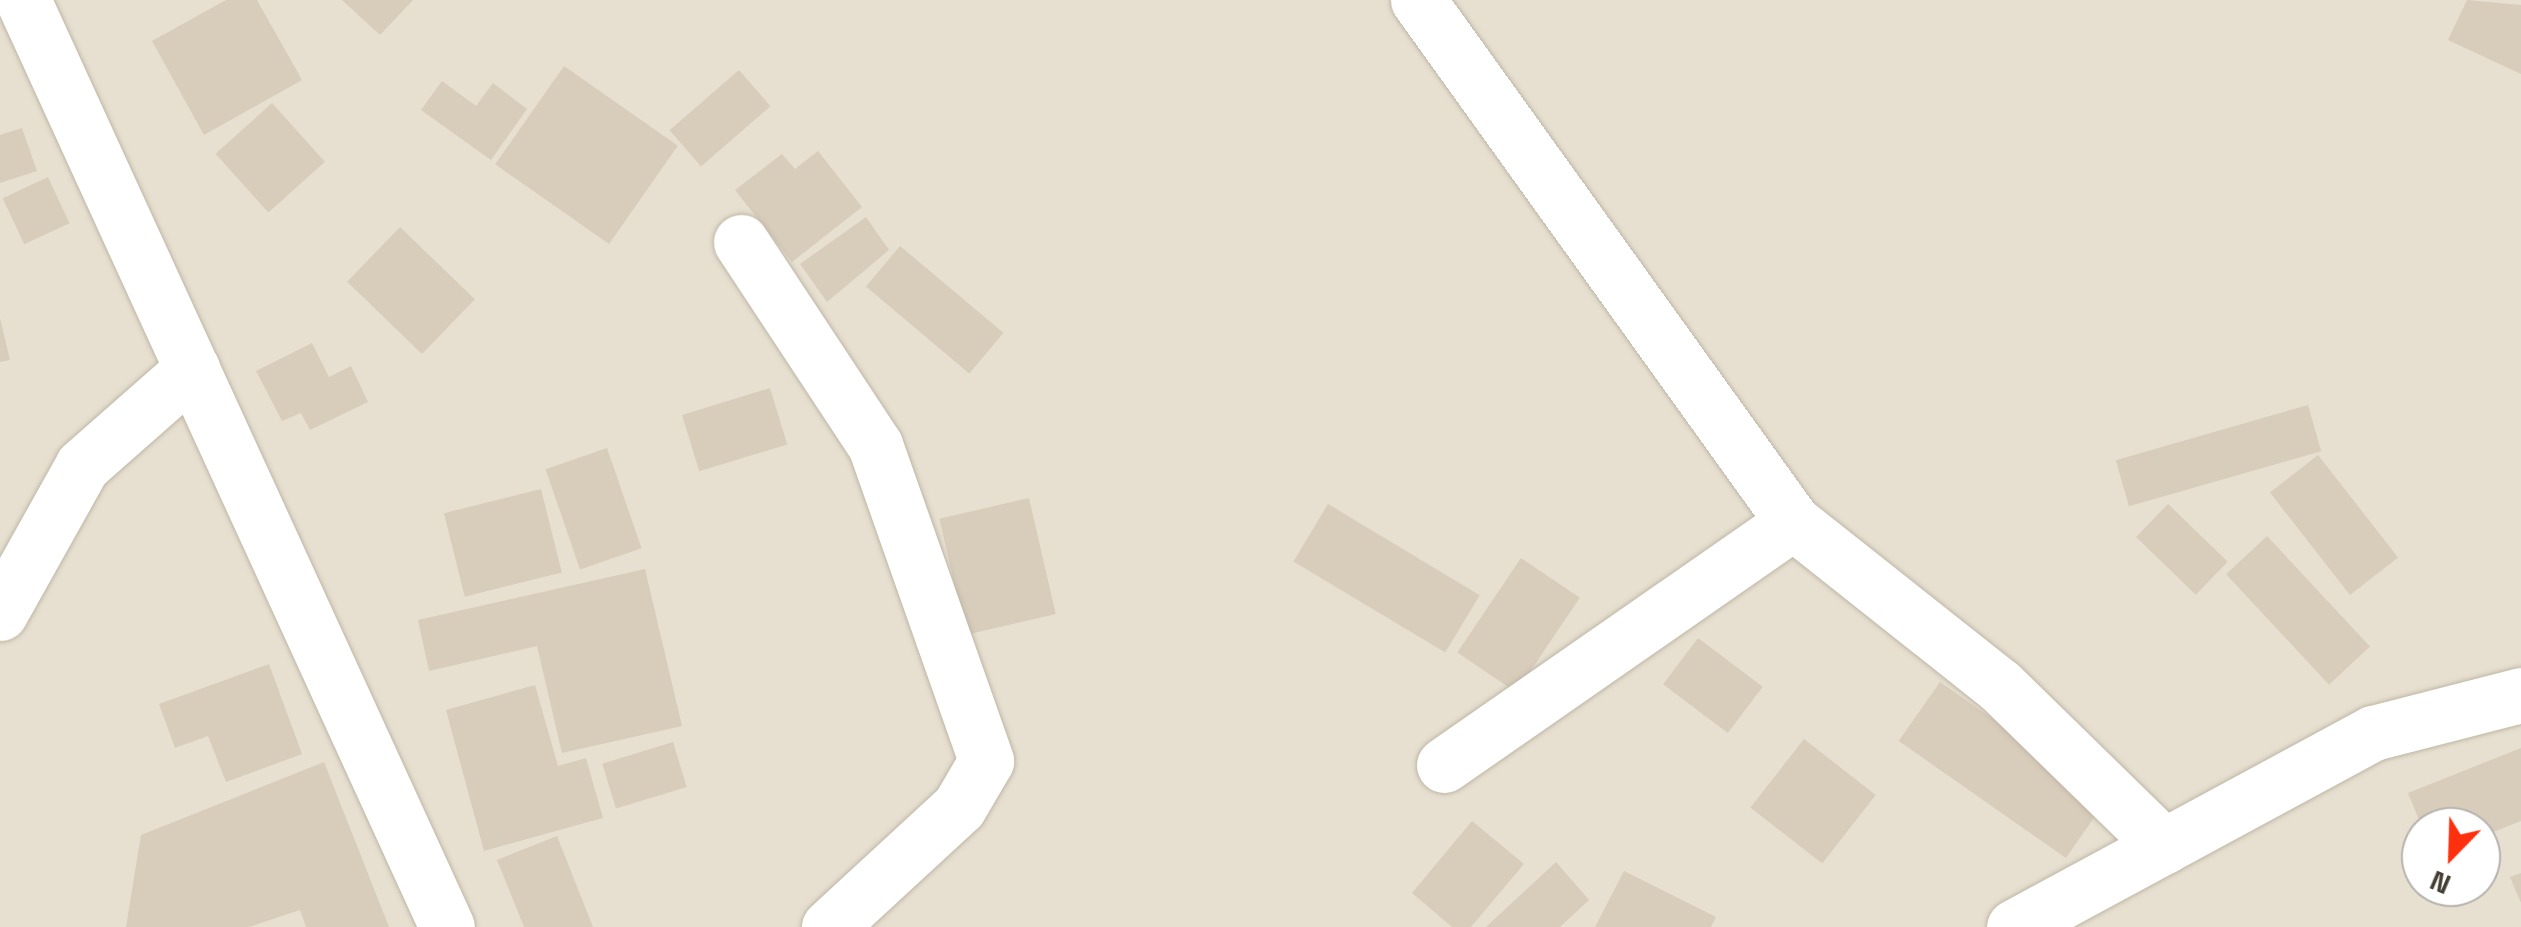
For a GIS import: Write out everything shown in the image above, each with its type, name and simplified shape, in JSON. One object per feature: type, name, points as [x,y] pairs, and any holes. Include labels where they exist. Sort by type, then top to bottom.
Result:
[{"type":"street","points":[[24,0],[447,927]]},
{"type":"street","points":[[1418,0],[1794,522],[1999,685],[2164,846]]},
{"type":"street","points":[[741,242],[874,445],[986,760],[959,806],[829,927]]},
{"type":"street","points":[[0,613],[82,466],[192,369]]},
{"type":"street","points":[[1444,765],[1794,522]]},
{"type":"street","points":[[2014,927],[2373,733],[2521,695]]},
{"type":"shaded area","points":[[0,0],[2521,0],[2521,927],[0,927]]},
{"type":"building","points":[[226,0],[257,0],[302,80],[204,135],[152,41]]},
{"type":"building","points":[[342,0],[413,0],[380,35]]},
{"type":"building","points":[[2467,0],[2521,5],[2521,74],[2448,40]]},
{"type":"building","points":[[564,66],[678,146],[609,244],[495,164]]},
{"type":"building","points":[[739,70],[770,106],[701,167],[670,130]]},
{"type":"building","points":[[442,81],[476,106],[493,83],[527,109],[491,160],[421,110]]},
{"type":"building","points":[[272,103],[325,162],[268,213],[216,154]]},
{"type":"building","points":[[22,128],[37,171],[0,183],[0,135]]},
{"type":"building","points":[[818,151],[862,207],[792,262],[735,190],[782,154],[795,169]]},
{"type":"building","points":[[48,177],[70,223],[24,244],[3,198]]},
{"type":"building","points":[[866,217],[889,250],[827,302],[800,264]]},
{"type":"building","points":[[400,227],[475,299],[422,354],[347,282]]},
{"type":"building","points":[[900,246],[1003,333],[969,373],[866,287]]},
{"type":"building","points":[[0,318],[10,360],[0,362]]},
{"type":"building","points":[[312,343],[329,377],[351,366],[368,402],[310,430],[301,413],[282,421],[256,371]]},
{"type":"building","points":[[770,388],[787,444],[699,471],[682,415]]},
{"type":"building","points":[[2308,405],[2321,451],[2129,506],[2116,460]]},
{"type":"building","points":[[607,448],[642,548],[580,569],[546,469]]},
{"type":"building","points":[[2318,455],[2398,557],[2350,595],[2270,493]]},
{"type":"building","points":[[541,489],[562,572],[465,597],[444,513]]},
{"type":"building","points":[[1029,498],[1056,614],[966,635],[939,519]]},
{"type":"building","points":[[1328,504],[1480,595],[1445,653],[1293,561]]},
{"type":"building","points":[[2168,504],[2228,562],[2196,595],[2136,537]]},
{"type":"building","points":[[2267,536],[2370,646],[2329,685],[2226,574]]},
{"type":"building","points":[[1521,558],[1580,598],[1516,692],[1457,653]]},
{"type":"building","points":[[645,569],[682,726],[562,753],[537,646],[429,671],[418,620]]},
{"type":"building","points":[[1698,638],[1763,687],[1728,733],[1663,684]]},
{"type":"building","points":[[269,664],[302,754],[226,782],[208,736],[175,748],[159,704]]},
{"type":"building","points":[[1940,682],[2107,799],[2066,858],[1899,741]]},
{"type":"building","points":[[535,685],[558,766],[586,758],[603,818],[484,851],[446,710]]},
{"type":"building","points":[[1804,739],[1876,795],[1822,864],[1750,808]]},
{"type":"building","points":[[673,742],[687,787],[616,809],[602,764]]},
{"type":"building","points":[[2521,748],[2521,821],[2501,829],[2501,807],[2414,807],[2408,793]]},
{"type":"building","points":[[324,762],[389,927],[306,927],[300,910],[249,927],[126,927],[141,835]]},
{"type":"building","points":[[1472,821],[1524,864],[1471,927],[1452,927],[1412,893]]},
{"type":"building","points":[[557,836],[593,927],[524,927],[497,860]]},
{"type":"building","points":[[1556,862],[1589,900],[1560,927],[1486,927]]},
{"type":"building","points":[[1624,871],[1716,917],[1711,927],[1595,927]]},
{"type":"building","points":[[2521,873],[2521,903],[2510,877]]}]
